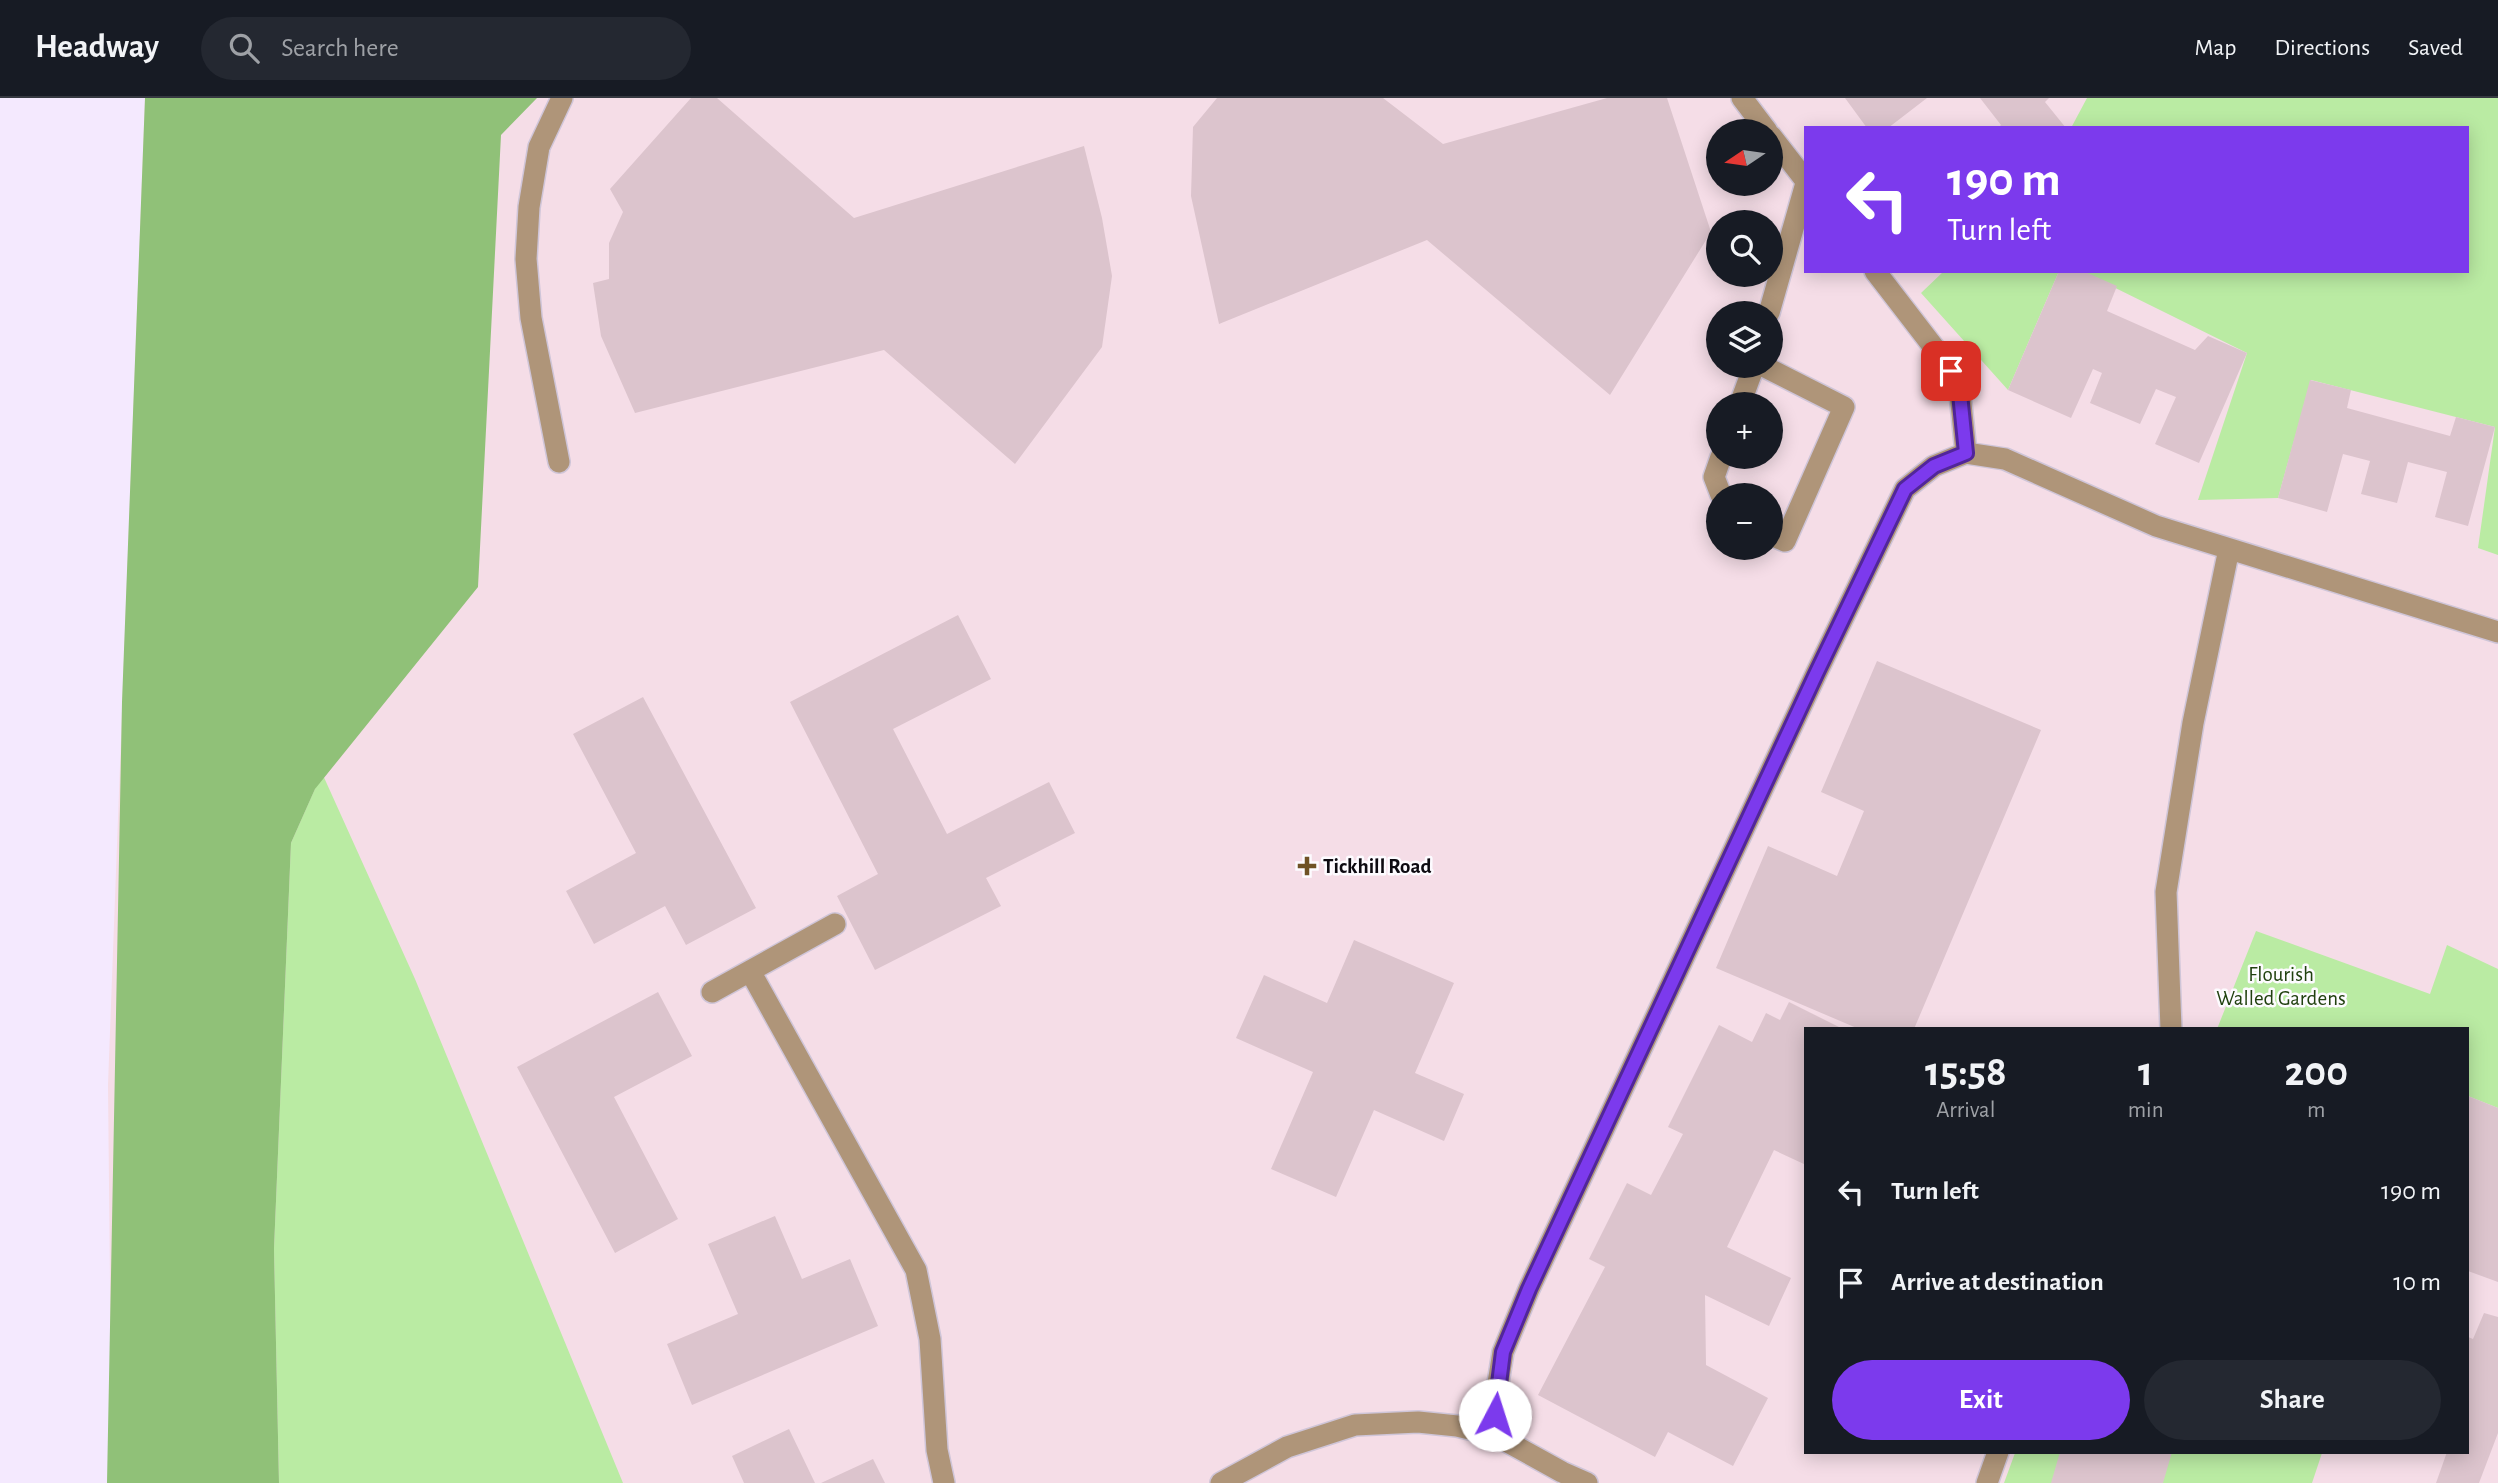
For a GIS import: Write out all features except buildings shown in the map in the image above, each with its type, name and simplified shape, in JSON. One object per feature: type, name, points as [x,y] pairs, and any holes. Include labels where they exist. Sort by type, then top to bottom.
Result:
[{"type":"lane","points":[[559,461],[531,318],[526,259],[529,207],[539,147],[562,98]]},
{"type":"lane","points":[[1742,98],[1759,119]]},
{"type":"lane","points":[[1783,152],[1804,179]]},
{"type":"lane","points":[[1772,301],[1804,189]]},
{"type":"lane","points":[[1877,273],[1959,384],[1966,453]]},
{"type":"lane","points":[[1783,376],[1844,407],[1785,541],[1783,540]]},
{"type":"lane","points":[[1494,1435],[1496,1396],[1503,1352],[1529,1289],[1905,489],[1934,466],[1966,453],[2005,459],[2156,526],[2498,632]]},
{"type":"lane","points":[[2171,1027],[2166,892],[2195,711],[2229,549]]},
{"type":"lane","points":[[712,992],[835,924]]},
{"type":"lane","points":[[750,971],[916,1270],[930,1339],[937,1450],[944,1483]]},
{"type":"lane","points":[[1221,1483],[1287,1447],[1355,1425],[1418,1422],[1457,1426],[1494,1435],[1587,1483]]},
{"type":"lane","points":[[1987,1483],[1997,1454]]},
{"type":"shaded area","name":"Tickhill Road","points":[[145,98],[2498,98],[2498,1483],[112,1483],[108,1085]]},
{"type":"green space","points":[[145,98],[537,98],[501,135],[478,587],[315,789],[291,843],[274,1249],[279,1483],[107,1483],[122,702]]},
{"type":"green space","points":[[2087,98],[2498,98],[2498,555],[2478,548],[2495,427],[2311,380],[2278,498],[2198,500],[2247,353],[2085,273],[2469,273],[2469,126],[2072,126]]},
{"type":"green space","points":[[1942,273],[2058,273],[2008,390],[1921,293]]},
{"type":"green space","points":[[322,773],[415,979],[623,1483],[279,1483],[274,1249],[291,843]]},
{"type":"green space","name":"Flourish Walled Gardens","points":[[2256,931],[2430,994],[2447,945],[2498,969],[2498,1108],[2469,1096],[2469,1027],[2218,1027]]},
{"type":"green space","points":[[2015,1454],[2322,1454],[2312,1483],[2004,1483]]},
{"type":"place","name":"Tickhill Road","points":[[1307,866]]},
{"type":"route","points":[[1495,1415],[1503,1352],[1529,1289],[1905,489],[1934,466],[1966,453],[1959,384],[1951,371]]}]
